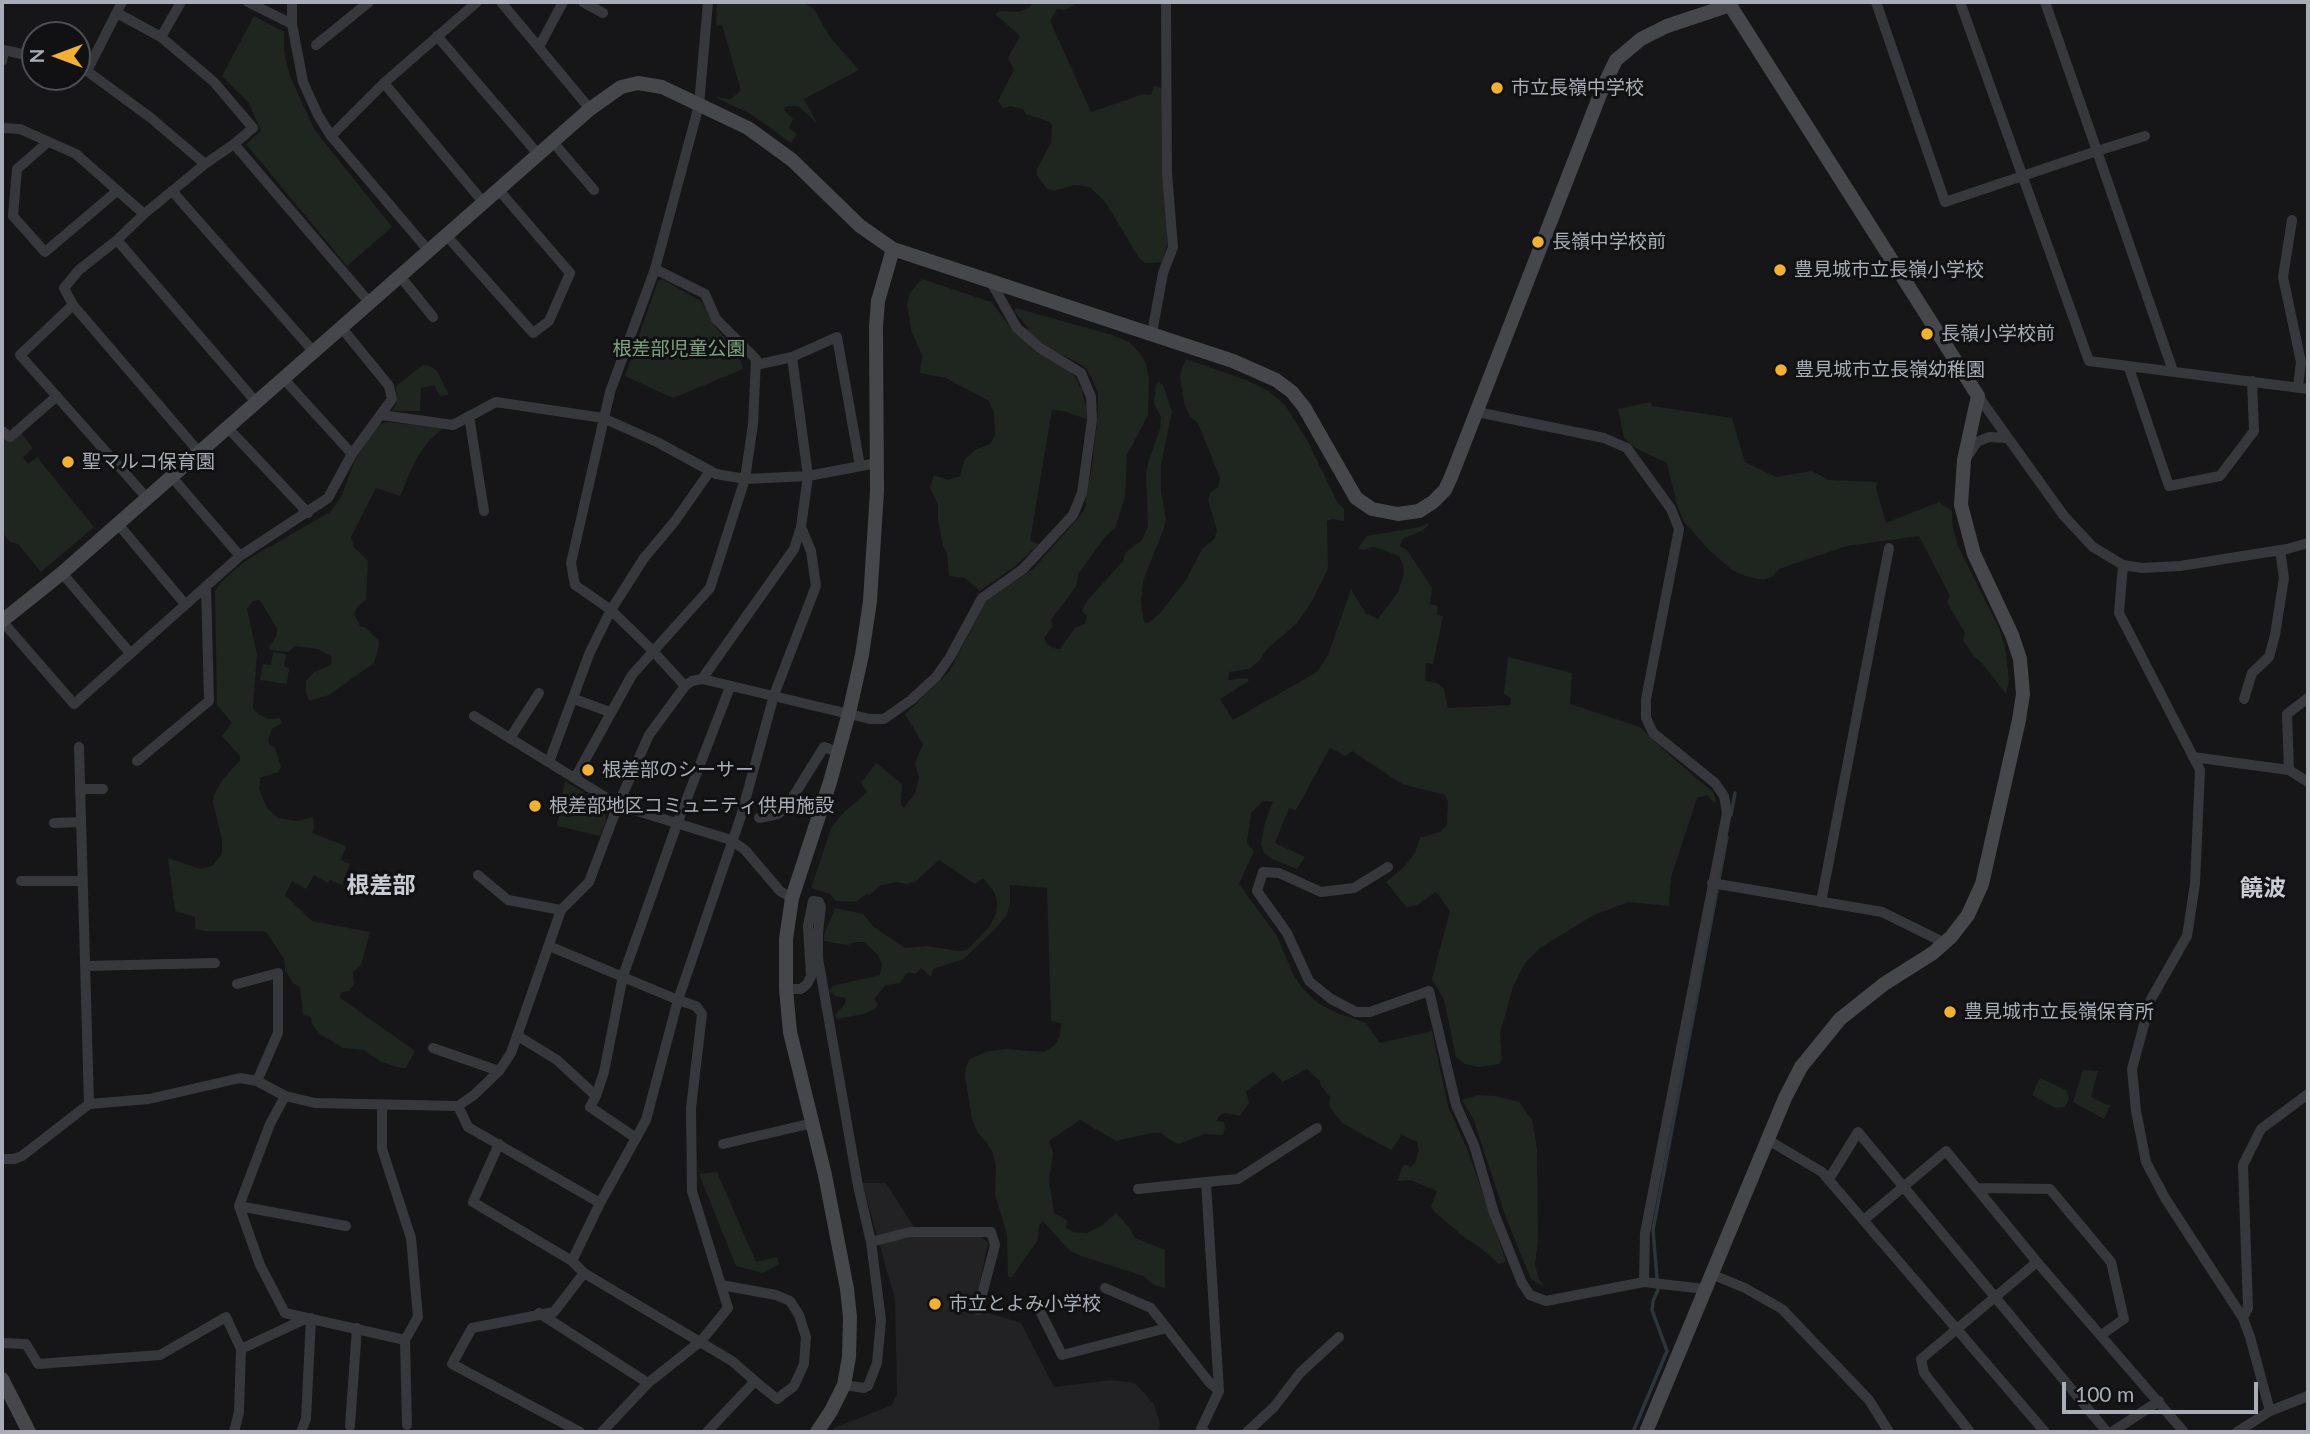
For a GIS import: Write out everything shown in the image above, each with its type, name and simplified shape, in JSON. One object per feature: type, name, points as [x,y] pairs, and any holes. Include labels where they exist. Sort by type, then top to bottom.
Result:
[{"type":"street","points":[[91,55],[122,2]]},
{"type":"street","points":[[161,37],[181,2]]},
{"type":"street","points":[[248,2],[292,24]]},
{"type":"street","points":[[292,2],[292,24],[303,82],[317,115],[331,136],[428,250]]},
{"type":"street","points":[[316,46],[369,2]]},
{"type":"street","points":[[331,136],[384,83],[477,2]]},
{"type":"street","points":[[501,2],[590,108]]},
{"type":"street","points":[[539,47],[563,2]]},
{"type":"street","points":[[583,2],[603,13]]},
{"type":"street","points":[[685,686],[653,650],[611,610],[575,585],[571,563],[591,484],[603,418],[655,269],[699,105],[708,2]]},
{"type":"street","points":[[1152,333],[1163,273],[1172,247],[1167,173],[1166,2]]},
{"type":"street","points":[[1876,2],[1945,202],[2145,136]]},
{"type":"street","points":[[1960,2],[2021,178],[2089,361],[2303,388],[2301,362],[2283,277],[2292,220]]},
{"type":"street","points":[[2045,2],[2173,371]]},
{"type":"street","points":[[341,327],[389,386],[392,399],[352,454],[328,498],[240,556],[74,704],[2,621],[62,573],[313,351],[590,108],[621,87],[638,83],[662,87],[748,128],[792,160],[860,226],[894,249],[1152,333],[1233,361],[1276,380],[1292,392],[1304,407],[1356,498],[1372,509],[1398,514],[1419,511],[1445,490],[1478,412],[1603,87],[1616,60],[1641,39],[1667,26],[1729,4],[2006,438],[2064,516],[2093,547],[2123,565],[2142,568],[2180,566],[2308,543]]},
{"type":"street","points":[[117,13],[161,37],[214,82],[253,128],[144,214],[79,270],[64,288],[73,305],[199,452]]},
{"type":"street","points":[[437,36],[538,154]]},
{"type":"street","points":[[2,61],[4,50],[21,54]]},
{"type":"street","points":[[91,76],[151,118],[205,164]]},
{"type":"street","points":[[384,83],[483,202]]},
{"type":"street","points":[[2,128],[20,129],[76,154],[144,214]]},
{"type":"street","points":[[552,141],[594,190]]},
{"type":"street","points":[[48,142],[17,169],[13,216],[45,252],[117,191]]},
{"type":"street","points":[[234,144],[369,302]]},
{"type":"street","points":[[446,235],[533,333],[549,321],[570,274],[498,189]]},
{"type":"street","points":[[172,191],[313,351]]},
{"type":"street","points":[[117,240],[256,402]]},
{"type":"street","points":[[817,1432],[844,1385],[851,1337],[849,1303],[813,1123],[790,1032],[786,989],[786,939],[792,898],[838,752],[862,655],[870,601],[877,491],[878,301],[894,249]]},
{"type":"street","points":[[575,778],[632,675],[710,588],[745,479],[753,424],[756,359],[716,319],[705,294],[655,269]]},
{"type":"street","points":[[400,276],[433,317]]},
{"type":"street","points":[[2,1159],[22,1156],[89,1104],[149,1099],[240,1078],[257,1081],[285,1096],[315,1102],[382,1106],[458,1106],[474,1095],[499,1071],[512,1053],[561,909],[589,882],[618,805],[649,735],[685,686],[702,679],[870,719],[884,719],[911,700],[936,677],[982,598],[1023,569],[1073,515],[1082,493],[1091,420],[1091,397],[1081,373],[1040,348],[1017,328],[991,281]]},
{"type":"street","points":[[73,305],[20,355],[147,498]]},
{"type":"street","points":[[756,365],[792,357],[836,337],[860,466]]},
{"type":"street","points":[[702,679],[794,549],[808,476],[792,357]]},
{"type":"street","points":[[2129,368],[2169,486],[2220,476],[2254,431],[2252,381]]},
{"type":"street","points":[[283,378],[352,454]]},
{"type":"street","points":[[2,431],[10,436],[57,396]]},
{"type":"street","points":[[1647,1432],[1784,1098],[1801,1068],[1840,1019],[1862,1000],[1945,943],[1968,915],[1982,884],[2023,694],[2020,659],[2012,635],[1974,554],[1961,505],[1964,460],[1978,396]]},
{"type":"street","points":[[381,415],[453,425],[496,402],[603,418],[657,442],[710,471],[745,479],[808,476],[877,463]]},
{"type":"street","points":[[1478,412],[1604,438],[1627,448],[1671,509],[1679,529],[1646,699],[1646,718],[1653,733],[1716,783],[1724,796],[1727,813],[1645,1233],[1644,1282]]},
{"type":"street","points":[[469,416],[484,511]]},
{"type":"street","points":[[227,427],[308,513]]},
{"type":"street","points":[[1964,460],[1977,442],[1989,437],[2006,438]]},
{"type":"street","points":[[549,762],[590,652],[611,610],[643,558],[675,521],[710,471]]},
{"type":"street","points":[[171,477],[240,556]]},
{"type":"street","points":[[118,524],[185,604]]},
{"type":"street","points":[[572,1261],[600,1203],[646,1120],[678,1000],[741,816],[774,695],[816,586],[811,551],[800,527]]},
{"type":"street","points":[[1821,902],[1889,548]]},
{"type":"street","points":[[2244,699],[2252,673],[2269,657],[2275,635],[2284,578],[2280,550]]},
{"type":"street","points":[[2123,565],[2119,613],[2200,770],[2195,884],[2187,936],[2151,999],[2132,1069],[2136,1111],[2146,1161],[2243,1318],[2270,1411]]},
{"type":"street","points":[[62,573],[130,653]]},
{"type":"street","points":[[137,761],[209,701],[206,586]]},
{"type":"street","points":[[636,1138],[590,1107],[604,1072],[623,976],[677,824],[730,687]]},
{"type":"street","points":[[509,738],[539,693]]},
{"type":"street","points":[[2289,770],[2287,714],[2308,698]]},
{"type":"street","points":[[574,699],[610,712]]},
{"type":"street","points":[[474,716],[618,805],[731,840],[745,850],[780,891],[792,898]]},
{"type":"street","points":[[79,747],[89,1104]]},
{"type":"street","points":[[759,818],[778,814],[786,808],[824,747],[838,752]]},
{"type":"street","points":[[2193,757],[2289,770],[2308,782]]},
{"type":"street","points":[[80,789],[103,789]]},
{"type":"street","points":[[54,823],[81,822]]},
{"type":"street","points":[[1388,867],[1354,888],[1321,892],[1279,873],[1263,872],[1257,891],[1287,933],[1309,981],[1331,999],[1356,1012],[1370,1012],[1429,991],[1456,1105],[1474,1145],[1494,1213],[1522,1283],[1530,1295],[1546,1301],[1644,1282],[1705,1289]]},
{"type":"street","points":[[478,876],[508,900],[561,909]]},
{"type":"street","points":[[21,881],[83,881]]},
{"type":"street","points":[[1712,883],[1882,912],[1945,943]]},
{"type":"street","points":[[786,989],[800,989],[807,984],[811,976],[808,926],[813,901],[818,902],[821,907],[818,958],[858,1186],[871,1242],[881,1320],[877,1363],[868,1387],[844,1385]]},
{"type":"street","points":[[549,946],[696,1006],[702,1014],[691,1108],[692,1191],[728,1308],[701,1341],[648,1383],[602,1432]]},
{"type":"street","points":[[85,966],[215,963]]},
{"type":"street","points":[[237,984],[278,973],[278,1033],[257,1081]]},
{"type":"street","points":[[518,1036],[557,1060],[596,1096]]},
{"type":"street","points":[[433,1048],[499,1071]]},
{"type":"street","points":[[2243,1318],[2248,1308],[2243,1165],[2261,1129],[2308,1094]]},
{"type":"street","points":[[285,1096],[270,1124],[239,1206],[260,1265],[285,1313],[405,1340]]},
{"type":"street","points":[[382,1106],[382,1149],[411,1238],[418,1317],[405,1340],[407,1425]]},
{"type":"street","points":[[458,1106],[468,1127],[600,1203]]},
{"type":"street","points":[[723,1144],[813,1123]]},
{"type":"street","points":[[1138,1189],[1238,1179],[1317,1128]]},
{"type":"street","points":[[1829,1179],[1857,1132],[2110,1432],[2158,1401]]},
{"type":"street","points":[[1768,1140],[1822,1172],[1829,1179],[2045,1432]]},
{"type":"street","points":[[499,1144],[472,1202],[572,1261],[584,1273],[732,1361],[777,1399],[794,1386],[804,1364],[806,1337],[799,1315],[790,1301],[776,1295],[721,1285]]},
{"type":"street","points":[[1865,1219],[1946,1151],[2037,1262],[2184,1432]]},
{"type":"street","points":[[1201,1431],[1219,1391],[1206,1182]]},
{"type":"street","points":[[1976,1188],[2050,1189],[2111,1262],[2124,1319],[2101,1335]]},
{"type":"street","points":[[239,1206],[346,1226]]},
{"type":"street","points":[[871,1242],[910,1233],[990,1232],[995,1245],[978,1310]]},
{"type":"street","points":[[1970,1432],[1924,1373],[1921,1359],[2037,1262]]},
{"type":"street","points":[[580,1432],[452,1364],[472,1328],[554,1312],[584,1273]]},
{"type":"street","points":[[1711,1274],[1745,1288],[1782,1309],[1869,1400],[1889,1432]]},
{"type":"street","points":[[1105,1287],[1152,1308],[1209,1382],[1219,1391]]},
{"type":"street","points":[[1039,1309],[1062,1355],[1167,1328]]},
{"type":"street","points":[[538,1313],[648,1383]]},
{"type":"street","points":[[2,1343],[26,1344],[38,1364],[160,1355],[226,1317],[241,1349],[239,1412],[234,1432]]},
{"type":"street","points":[[241,1349],[310,1318]]},
{"type":"street","points":[[301,1432],[306,1419],[310,1318]]},
{"type":"street","points":[[350,1426],[357,1328]]},
{"type":"street","points":[[1247,1432],[1274,1408],[1300,1373],[1339,1337]]},
{"type":"street","points":[[2,1379],[29,1432]]},
{"type":"street","points":[[708,1432],[755,1381]]},
{"type":"street","points":[[2237,1432],[2270,1411],[2308,1396]]},
{"type":"shaded area","name":"市立とよみ小学校","points":[[862,1183],[886,1183],[920,1237],[981,1236],[988,1243],[974,1309],[1021,1323],[1054,1387],[1111,1380],[1135,1383],[1154,1404],[1160,1424],[1159,1432],[831,1432],[834,1428],[892,1405],[897,1395],[895,1299]]},
{"type":"green space","points":[[717,2],[803,2],[814,9],[830,37],[859,70],[804,99],[817,123],[798,106],[783,109],[793,119],[789,128],[797,134],[791,143],[749,113],[714,97],[731,99],[741,90],[722,25],[716,26]]},
{"type":"green space","points":[[1033,2],[1076,2],[1065,10],[1057,9],[1050,21],[1091,112],[1143,94],[1151,95],[1154,86],[1162,88],[1167,244],[1162,262],[1145,263],[1139,258],[1106,203],[1090,187],[1074,185],[1054,191],[1047,189],[1037,175],[1037,169],[1051,143],[1050,122],[1026,114],[1023,109],[1011,106],[1003,108],[998,101],[1014,70],[1008,58],[1020,36],[995,14],[1000,11],[1019,12],[1029,8]]},
{"type":"green space","points":[[254,16],[284,32],[284,51],[290,76],[314,129],[392,227],[347,266],[246,144],[261,131],[249,103],[222,76]]},
{"type":"green space","name":"根差部児童公園","points":[[662,279],[702,302],[715,326],[739,355],[743,369],[673,398],[625,376],[658,281]]},
{"type":"green space","points":[[922,279],[991,302],[1010,326],[1029,329],[1014,311],[1016,308],[1112,335],[1129,342],[1146,364],[1149,378],[1148,415],[1127,455],[1125,497],[1115,528],[1105,537],[1078,574],[1077,585],[1051,620],[1053,626],[1044,638],[1053,648],[1060,649],[1075,628],[1085,624],[1087,616],[1082,611],[1087,601],[1123,561],[1125,553],[1142,540],[1148,526],[1146,475],[1160,429],[1161,417],[1154,403],[1158,382],[1163,385],[1172,412],[1161,464],[1161,492],[1166,518],[1143,581],[1141,603],[1144,622],[1149,623],[1161,612],[1186,580],[1202,549],[1214,539],[1217,531],[1208,500],[1210,493],[1218,487],[1220,478],[1198,423],[1190,417],[1184,403],[1180,375],[1186,359],[1246,380],[1269,391],[1285,405],[1307,440],[1338,503],[1344,509],[1344,521],[1327,521],[1328,569],[1311,603],[1297,623],[1249,669],[1229,672],[1228,680],[1247,678],[1249,681],[1220,699],[1233,720],[1317,672],[1328,655],[1351,589],[1366,614],[1378,619],[1398,592],[1404,574],[1399,556],[1372,547],[1359,549],[1367,536],[1420,527],[1428,523],[1423,530],[1403,539],[1400,546],[1407,550],[1432,588],[1430,604],[1438,606],[1437,615],[1443,616],[1433,664],[1426,663],[1425,681],[1437,683],[1444,689],[1448,708],[1510,705],[1511,698],[1504,694],[1508,657],[1572,673],[1570,704],[1640,727],[1713,792],[1716,801],[1714,803],[1707,795],[1697,798],[1671,877],[1669,906],[1629,902],[1594,915],[1540,948],[1525,963],[1513,987],[1500,1033],[1502,1059],[1499,1064],[1479,1067],[1465,1064],[1456,1057],[1444,1000],[1432,979],[1450,911],[1436,892],[1417,905],[1406,907],[1386,882],[1404,867],[1415,853],[1420,838],[1440,832],[1447,825],[1448,802],[1445,795],[1402,784],[1352,751],[1346,756],[1330,748],[1296,810],[1289,808],[1275,843],[1305,857],[1297,869],[1264,853],[1261,844],[1265,822],[1273,802],[1263,801],[1251,813],[1247,843],[1254,851],[1239,884],[1277,936],[1293,974],[1304,990],[1318,1003],[1366,1023],[1380,1043],[1432,1031],[1448,1106],[1468,1151],[1506,1261],[1499,1264],[1434,1211],[1431,1206],[1437,1191],[1410,1180],[1397,1181],[1404,1164],[1411,1167],[1415,1163],[1419,1150],[1417,1142],[1402,1135],[1391,1150],[1342,1123],[1329,1106],[1330,1097],[1320,1081],[1307,1069],[1283,1082],[1273,1072],[1246,1091],[1249,1103],[1240,1116],[1224,1113],[1216,1121],[1224,1122],[1223,1135],[1204,1134],[1179,1144],[1161,1133],[1116,1141],[1080,1120],[1049,1141],[1053,1152],[1049,1181],[1054,1213],[1067,1220],[1066,1228],[1087,1233],[1101,1226],[1116,1213],[1135,1238],[1165,1250],[1165,1288],[1154,1285],[1143,1276],[1069,1250],[1043,1221],[1039,1225],[1038,1240],[1011,1278],[1008,1276],[1007,1234],[995,1195],[996,1166],[992,1151],[978,1133],[972,1119],[965,1076],[970,1059],[989,1051],[1006,1049],[1044,1052],[1055,1045],[1060,1035],[1061,1023],[1051,1021],[1047,888],[1010,885],[1010,905],[1006,916],[964,959],[933,969],[931,977],[921,968],[916,974],[908,972],[900,983],[886,985],[874,999],[878,1004],[875,1009],[837,1019],[835,1015],[845,1004],[846,998],[829,992],[832,986],[880,975],[882,964],[878,955],[864,942],[848,945],[824,941],[835,908],[863,914],[874,927],[905,948],[927,946],[958,951],[967,950],[989,927],[996,914],[994,892],[983,878],[975,884],[939,860],[915,882],[881,885],[856,902],[836,901],[830,894],[811,888],[831,828],[840,816],[867,792],[861,782],[876,763],[902,784],[901,805],[904,808],[915,793],[919,778],[915,763],[923,744],[905,714],[949,672],[986,601],[1034,568],[1081,515],[1087,504],[1085,502],[1098,414],[1098,393],[1086,368],[1046,348],[1075,377],[1082,390],[1086,419],[1064,411],[1052,410],[1030,541],[1039,544],[1014,567],[980,591],[965,578],[949,576],[947,553],[938,520],[938,504],[930,488],[934,475],[948,480],[960,476],[964,460],[975,450],[990,444],[995,435],[994,413],[989,401],[946,378],[920,373],[922,355],[911,330],[907,304],[910,293]]},
{"type":"green space","points":[[423,365],[437,371],[449,395],[440,396],[434,385],[421,388],[420,411],[392,411],[397,403],[396,386]]},
{"type":"green space","points":[[1651,402],[1652,406],[1732,418],[1745,462],[1776,477],[1812,471],[1829,480],[1877,482],[1876,488],[1886,523],[1939,502],[1952,511],[1958,546],[1999,628],[2005,646],[2009,681],[2006,694],[1963,640],[1965,633],[1947,602],[1950,596],[1919,536],[1847,546],[1779,569],[1772,577],[1764,580],[1732,570],[1710,551],[1684,522],[1667,463],[1635,448],[1624,438],[1618,409]]},
{"type":"green space","points":[[385,422],[443,428],[417,457],[400,496],[376,488],[351,537],[354,547],[368,561],[366,600],[358,606],[354,614],[360,626],[366,628],[378,640],[374,663],[329,695],[309,701],[306,681],[314,672],[331,665],[332,657],[318,649],[295,646],[288,652],[269,650],[277,629],[260,600],[253,601],[247,609],[257,654],[253,708],[268,719],[280,718],[282,723],[272,729],[268,739],[269,744],[275,748],[281,767],[278,772],[260,778],[259,789],[267,808],[278,818],[297,821],[313,817],[312,833],[346,846],[341,860],[350,864],[342,885],[330,880],[328,883],[314,875],[306,889],[292,881],[285,895],[312,921],[370,932],[361,965],[353,972],[354,985],[339,997],[415,1051],[406,1068],[381,1062],[364,1050],[343,1048],[320,1034],[312,1024],[311,1017],[303,1015],[300,987],[294,984],[285,970],[284,959],[267,933],[195,929],[195,917],[175,911],[168,858],[200,869],[212,866],[222,854],[214,795],[223,779],[240,760],[240,756],[222,736],[232,723],[217,705],[215,591],[220,583],[245,561],[330,512],[341,497],[356,458],[377,427]]},
{"type":"green space","points":[[20,432],[33,448],[23,457],[28,464],[37,457],[94,527],[41,572],[18,544],[10,542],[2,532],[2,439]]},
{"type":"green space","points":[[273,652],[286,654],[284,666],[289,668],[287,684],[260,680],[263,664],[271,665]]},
{"type":"green space","points":[[565,781],[605,806],[606,821],[600,836],[557,826]]},
{"type":"green space","points":[[2083,1070],[2098,1071],[2091,1097],[2110,1106],[2104,1119],[2073,1102]]},
{"type":"green space","points":[[2040,1078],[2066,1090],[2069,1099],[2065,1107],[2055,1108],[2032,1095]]},
{"type":"green space","points":[[1478,1095],[1519,1102],[1532,1120],[1537,1148],[1538,1240],[1535,1264],[1538,1278],[1545,1287],[1531,1279],[1506,1218],[1473,1118],[1462,1100]]},
{"type":"green space","points":[[717,1172],[756,1262],[777,1257],[779,1264],[763,1273],[736,1266],[699,1174]]},
{"type":"waterway","points":[[1731,815],[1735,793]]},
{"type":"waterway","points":[[1633,1432],[1667,1351],[1652,1310],[1658,1290],[1653,1230],[1727,837]]},
{"type":"place","name":"市立長嶺中学校","points":[[1497,88]]},
{"type":"place","name":"長嶺中学校前","points":[[1538,242]]},
{"type":"place","name":"豊見城市立長嶺小学校","points":[[1780,270]]},
{"type":"place","name":"長嶺小学校前","points":[[1927,334]]},
{"type":"place","name":"豊見城市立長嶺幼稚園","points":[[1781,370]]},
{"type":"place","name":"聖マルコ保育園","points":[[68,462]]},
{"type":"place","name":"根差部のシーサー","points":[[588,770]]},
{"type":"place","name":"根差部地区コミュニティ供用施設","points":[[535,806]]},
{"type":"place","name":"豊見城市立長嶺保育所","points":[[1950,1012]]},
{"type":"place","name":"市立とよみ小学校","points":[[935,1304]]},
{"type":"district","name":"根差部","points":[[381,886]]},
{"type":"district","name":"饒波","points":[[2263,889]]}]
